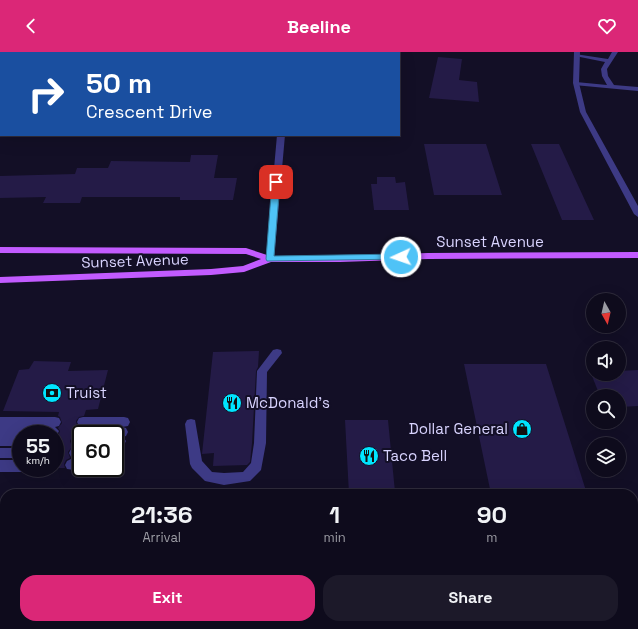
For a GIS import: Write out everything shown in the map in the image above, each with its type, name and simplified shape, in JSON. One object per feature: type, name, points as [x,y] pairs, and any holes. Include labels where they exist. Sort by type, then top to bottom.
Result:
[{"type":"main road","name":"Sunset Avenue","points":[[0,250],[246,251],[270,259],[340,259],[428,256],[638,255]]},
{"type":"main road","name":"Sunset Avenue","points":[[0,280],[211,272],[244,269],[270,259]]},
{"type":"street","points":[[611,86],[605,76],[604,69],[615,52]]},
{"type":"street","points":[[609,61],[577,53],[576,84],[583,112],[638,214]]},
{"type":"street","points":[[576,84],[638,88]]},
{"type":"street","points":[[270,259],[281,136]]},
{"type":"street","points":[[190,424],[196,464],[209,477],[224,479],[246,477],[257,466],[260,443],[262,371],[277,353]]},
{"type":"street","points":[[0,422],[54,427],[0,431]]},
{"type":"street","points":[[0,441],[12,442]]},
{"type":"street","points":[[0,453],[12,453]]},
{"type":"street","points":[[0,466],[12,466]]},
{"type":"building","points":[[438,57],[462,59],[459,80],[477,82],[479,102],[429,98]]},
{"type":"building","points":[[424,144],[486,144],[502,195],[434,195]]},
{"type":"building","points":[[531,144],[559,144],[594,220],[562,220]]},
{"type":"building","points":[[191,155],[218,155],[214,178],[237,178],[233,200],[180,200],[180,197],[82,197],[80,203],[43,203],[46,197],[0,198],[0,176],[75,174],[77,168],[108,168],[111,161],[190,162]]},
{"type":"building","points":[[377,177],[395,177],[396,183],[405,182],[409,210],[374,210],[371,184],[377,184]]},
{"type":"building","name":"McDonald's","points":[[259,351],[258,367],[256,371],[250,462],[247,465],[213,466],[214,453],[202,454],[213,352]]},
{"type":"building","points":[[34,361],[71,362],[68,371],[108,370],[98,409],[86,410],[84,416],[79,417],[76,421],[77,425],[72,425],[72,437],[70,441],[72,447],[68,452],[70,458],[66,460],[64,464],[64,425],[60,425],[62,423],[60,417],[58,416],[59,412],[3,411],[19,370],[29,369]]},
{"type":"building","name":"Dollar General","points":[[464,364],[546,364],[585,489],[490,489]]},
{"type":"building","points":[[638,370],[638,406],[626,407],[626,389],[597,389],[594,381],[626,381],[626,371]]},
{"type":"building","name":"Taco Bell","points":[[345,420],[388,420],[395,489],[349,489]]},
{"type":"place","name":"Truist","points":[[52,393]]},
{"type":"place","name":"McDonald's","points":[[232,403]]},
{"type":"place","name":"Dollar General","points":[[522,429]]},
{"type":"place","name":"Taco Bell","points":[[369,456]]},
{"type":"route","points":[[276,182],[270,259],[401,257]]}]
